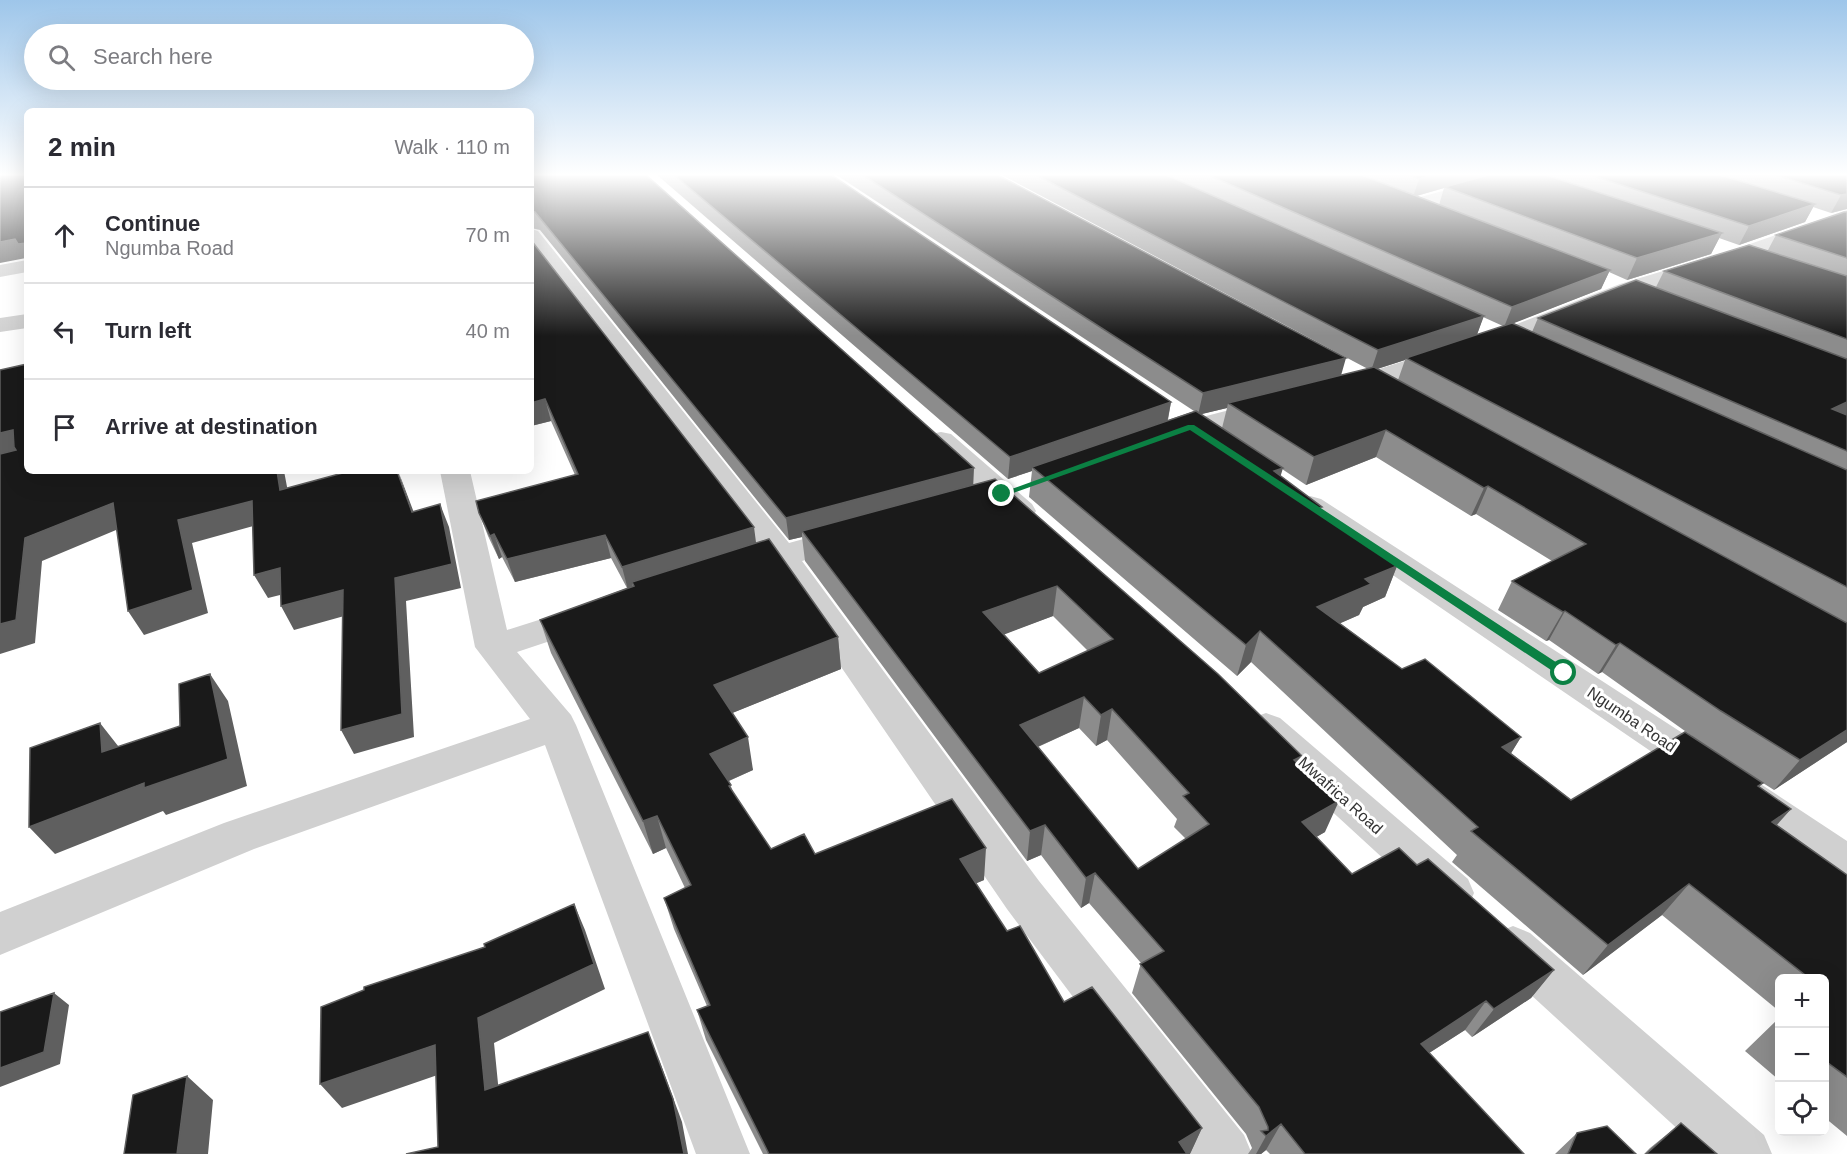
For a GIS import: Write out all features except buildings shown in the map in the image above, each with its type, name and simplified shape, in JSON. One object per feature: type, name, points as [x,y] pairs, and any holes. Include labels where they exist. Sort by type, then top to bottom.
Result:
[{"type":"street","points":[[1324,393],[1369,382],[1505,337],[1628,290],[1820,228]]},
{"type":"street","points":[[534,239],[781,555],[1023,895],[1225,1154]]},
{"type":"street","points":[[1707,243],[1772,265]]},
{"type":"street","points":[[0,271],[24,267]]},
{"type":"street","points":[[1596,277],[1661,302]]},
{"type":"street","points":[[0,325],[24,321]]},
{"type":"street","points":[[1472,322],[1537,352]]},
{"type":"street","points":[[1337,366],[1400,400]]},
{"type":"street","points":[[1147,442],[1191,427],[1291,402]]},
{"type":"street","points":[[1162,407],[1221,446]]},
{"type":"street","points":[[914,416],[999,494],[1047,534]]},
{"type":"street","points":[[456,474],[493,647],[557,725],[723,1154]]},
{"type":"street","name":"Ngumba Road","points":[[1289,491],[1847,864]]},
{"type":"street","points":[[715,576],[870,531]]},
{"type":"street","points":[[493,647],[615,608]]},
{"type":"street","name":"Mwafrica Road","points":[[1244,709],[1745,1154]]},
{"type":"street","points":[[0,934],[239,836],[557,725]]},
{"type":"route","points":[[1002,494],[1191,427],[1564,673]]}]
